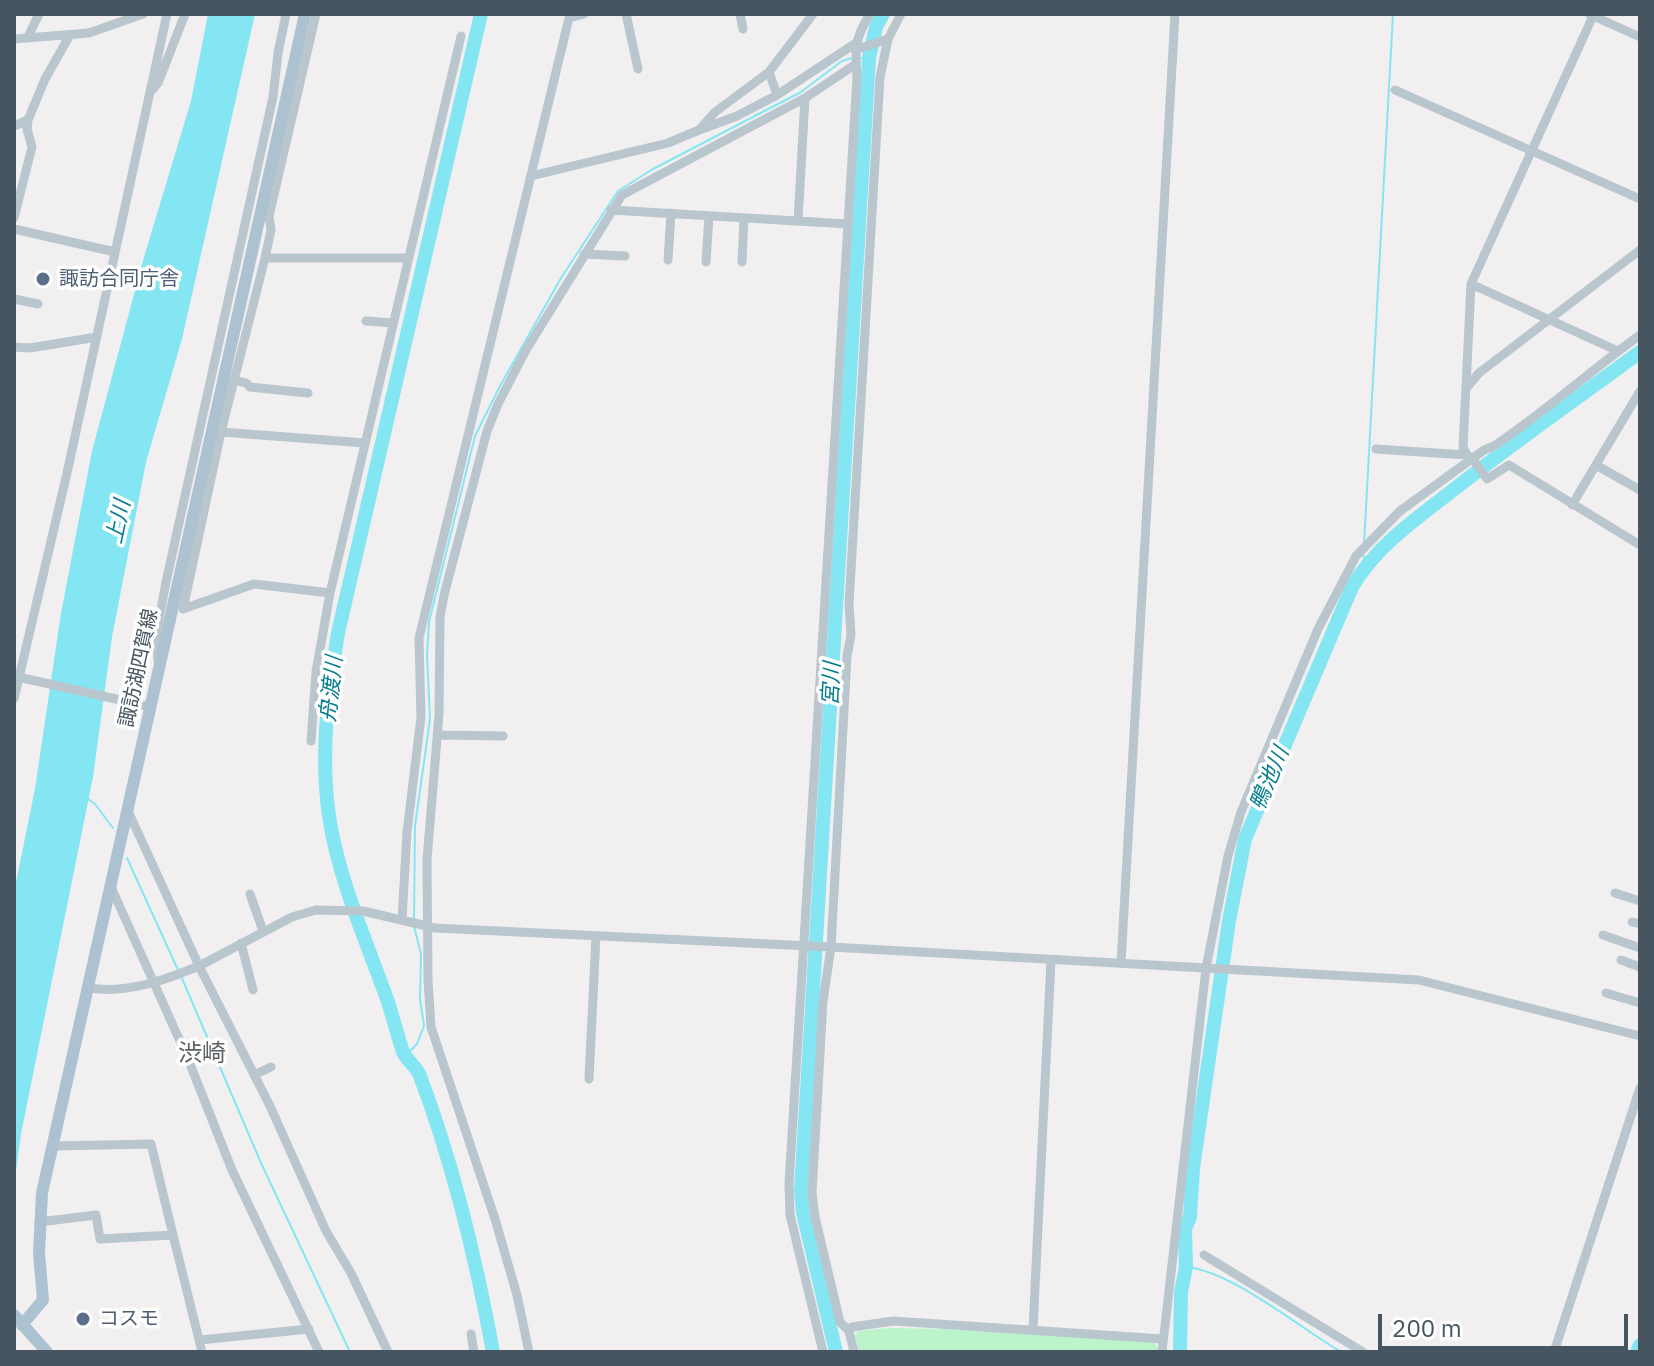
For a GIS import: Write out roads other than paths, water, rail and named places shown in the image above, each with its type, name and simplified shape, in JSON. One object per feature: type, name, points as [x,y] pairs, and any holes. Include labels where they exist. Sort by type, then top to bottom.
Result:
[{"type":"main road","name":"諏訪湖四賀線","points":[[17,1320],[40,1305],[44,1294],[39,1253],[42,1193],[305,14]]},
{"type":"main road","points":[[17,1320],[47,1352]]},
{"type":"street","points":[[28,37],[39,14]]},
{"type":"street","points":[[14,39],[89,33],[143,14]]},
{"type":"street","points":[[14,699],[167,14]]},
{"type":"street","points":[[149,92],[158,83],[185,14]]},
{"type":"street","points":[[159,668],[156,636],[160,610],[273,97],[286,14]]},
{"type":"street","points":[[316,14],[269,216],[271,230],[265,258],[221,432],[183,609],[254,584],[330,593]]},
{"type":"street","points":[[402,920],[407,832],[421,717],[419,638],[569,16],[584,14]]},
{"type":"street","points":[[626,14],[638,69]]},
{"type":"street","points":[[740,14],[743,29]]},
{"type":"street","points":[[699,130],[715,112],[769,72],[813,14]]},
{"type":"street","points":[[823,1352],[790,1215],[791,1144],[815,797],[822,624],[825,615],[857,47],[870,14]]},
{"type":"street","points":[[854,1352],[849,1331],[840,1322],[812,1193],[847,656],[851,635],[849,604],[880,77],[885,40],[901,14]]},
{"type":"street","points":[[1121,963],[1175,14]]},
{"type":"street","points":[[1640,37],[1594,15],[1471,284],[1463,447],[1487,479],[1509,465],[1640,545]]},
{"type":"street","points":[[14,218],[32,147],[28,120],[45,79],[70,35]]},
{"type":"street","points":[[311,741],[316,672],[330,593],[461,36]]},
{"type":"street","points":[[531,176],[668,143],[737,116],[857,47],[885,40]]},
{"type":"street","points":[[529,1352],[500,1235],[431,1027],[427,927],[428,827],[437,735],[440,617],[487,431],[526,350],[622,195],[805,98],[856,64]]},
{"type":"street","points":[[769,72],[777,95]]},
{"type":"street","points":[[1395,90],[1640,199]]},
{"type":"street","points":[[798,221],[805,98]]},
{"type":"street","points":[[14,126],[28,120]]},
{"type":"street","points":[[611,210],[848,224]]},
{"type":"street","points":[[668,260],[671,213]]},
{"type":"street","points":[[706,262],[709,216]]},
{"type":"street","points":[[742,262],[744,218]]},
{"type":"street","points":[[14,229],[115,252]]},
{"type":"street","points":[[1468,386],[1479,373],[1640,250]]},
{"type":"street","points":[[584,254],[625,256]]},
{"type":"street","points":[[265,258],[409,258]]},
{"type":"street","points":[[1471,284],[1618,351]]},
{"type":"street","points":[[14,299],[38,304]]},
{"type":"street","points":[[366,321],[393,323]]},
{"type":"street","points":[[1162,1352],[1207,968],[1228,856],[1241,812],[1318,629],[1356,556],[1400,511],[1470,457],[1510,436],[1640,335]]},
{"type":"street","points":[[14,347],[30,348],[97,337]]},
{"type":"street","points":[[234,380],[250,387],[308,393]]},
{"type":"street","points":[[1572,505],[1640,391]]},
{"type":"street","points":[[221,432],[365,443]]},
{"type":"street","points":[[1376,449],[1470,457]]},
{"type":"street","points":[[1596,465],[1640,490]]},
{"type":"street","points":[[19,678],[148,707]]},
{"type":"street","points":[[437,735],[503,736]]},
{"type":"street","points":[[128,811],[326,1231],[351,1273],[388,1352]]},
{"type":"street","points":[[111,887],[188,1059],[232,1170],[319,1352]]},
{"type":"street","points":[[1615,893],[1640,901]]},
{"type":"street","points":[[250,894],[263,931]]},
{"type":"street","points":[[89,988],[124,988],[154,982],[199,966],[292,917],[316,910],[363,911],[427,927],[1419,980],[1640,1036]]},
{"type":"street","points":[[1603,935],[1640,948]]},
{"type":"street","points":[[589,1079],[596,936]]},
{"type":"street","points":[[241,943],[253,990]]},
{"type":"street","points":[[1033,1329],[1051,960]]},
{"type":"street","points":[[1621,960],[1640,967]]},
{"type":"street","points":[[1606,993],[1640,1003]]},
{"type":"street","points":[[254,1075],[271,1067]]},
{"type":"street","points":[[1554,1352],[1640,1088]]},
{"type":"street","points":[[54,1146],[151,1144],[202,1352]]},
{"type":"street","points":[[39,1222],[96,1215],[100,1239],[173,1235]]},
{"type":"street","points":[[1204,1255],[1363,1352]]},
{"type":"street","points":[[849,1331],[856,1325],[893,1321],[1163,1339]]},
{"type":"street","points":[[200,1340],[309,1329]]},
{"type":"street","points":[[471,1334],[474,1352]]},
{"type":"water","name":"上川","points":[[208,14],[255,14],[182,339],[146,462],[112,637],[93,777],[21,1134],[14,1186],[14,892],[35,789],[61,613],[92,451],[144,257],[191,101]]},
{"type":"waterway","name":"舟渡川","points":[[481,14],[338,633],[330,684],[325,761],[328,812],[338,859],[403,1052],[420,1076],[454,1178],[493,1352]]},
{"type":"waterway","name":"宮川","points":[[836,1352],[803,1213],[801,1190],[869,58],[876,27],[883,14]]},
{"type":"waterway","points":[[1364,544],[1393,14]]},
{"type":"waterway","points":[[414,920],[415,826],[430,719],[429,622],[475,436],[500,386],[561,278],[618,191],[653,169],[801,92],[842,61],[852,58]]},
{"type":"waterway","points":[[859,58],[869,58]]},
{"type":"waterway","name":"鴨池川","points":[[1180,1352],[1181,1292],[1186,1267],[1185,1229],[1190,1217],[1193,1168],[1229,921],[1245,839],[1352,587],[1383,547],[1408,525],[1640,352]]},
{"type":"waterway","points":[[1363,554],[1366,564]]},
{"type":"waterway","points":[[88,799],[113,828]]},
{"type":"waterway","points":[[127,858],[178,970]]},
{"type":"waterway","points":[[405,1056],[417,1044],[424,1026],[420,999],[421,954],[414,926]]},
{"type":"waterway","points":[[181,976],[261,1163],[350,1352]]},
{"type":"waterway","points":[[1186,1267],[1204,1271],[1244,1289],[1341,1352]]},
{"type":"waterway","points":[[1637,1352],[1640,1345]]},
{"type":"place","name":"諏訪合同庁舎","points":[[43,279]]},
{"type":"place","name":"コスモ","points":[[83,1319]]},
{"type":"district","name":"渋崎","points":[[202,1054]]}]
